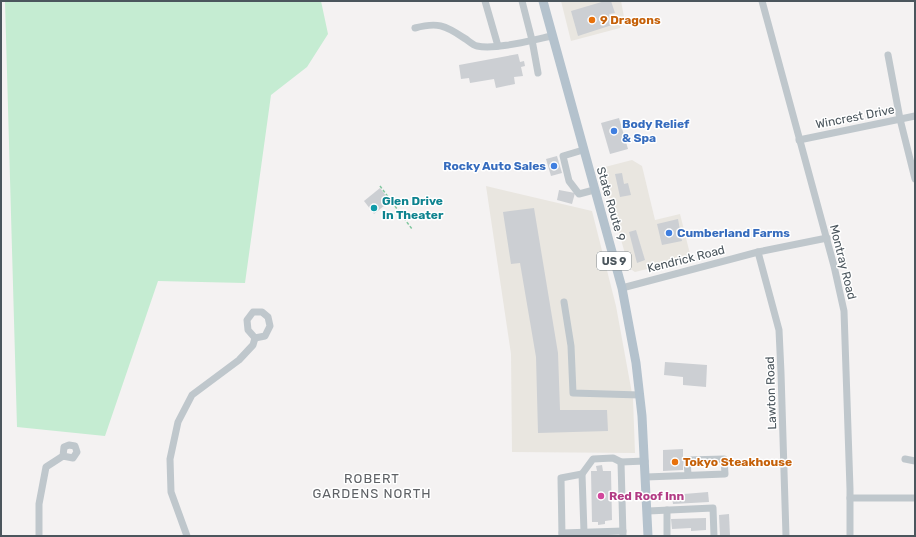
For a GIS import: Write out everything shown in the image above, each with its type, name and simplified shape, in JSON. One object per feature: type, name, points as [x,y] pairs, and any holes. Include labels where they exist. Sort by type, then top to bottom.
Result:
[{"type":"main road","name":"State Route 9","points":[[543,1],[622,288],[636,363],[640,395],[648,511],[648,536]]},
{"type":"street","points":[[485,1],[498,46]]},
{"type":"street","points":[[522,1],[532,40],[538,73]]},
{"type":"street","name":"Montray Road","points":[[762,1],[827,238],[844,312],[850,536]]},
{"type":"street","points":[[415,28],[429,24],[442,26],[455,32],[475,45],[490,47],[552,36]]},
{"type":"street","points":[[888,54],[900,119],[915,180]]},
{"type":"street","name":"Wincrest Drive","points":[[799,140],[915,116]]},
{"type":"street","points":[[583,150],[563,156],[569,181],[579,194],[594,190]]},
{"type":"street","name":"Kendrick Road","points":[[622,288],[758,252],[827,238]]},
{"type":"street","name":"Lawton Road","points":[[758,252],[779,330],[782,373],[786,536]]},
{"type":"street","points":[[564,302],[570,346],[572,393],[640,395]]},
{"type":"street","points":[[187,536],[171,492],[170,459],[178,422],[192,395],[239,360],[253,345],[256,338]]},
{"type":"street","points":[[39,536],[39,504],[46,467],[63,456]]},
{"type":"street","points":[[584,532],[582,474],[593,459],[614,458],[621,462],[645,461]]},
{"type":"street","points":[[646,477],[725,474],[724,459],[687,460],[688,475]]},
{"type":"street","points":[[906,459],[915,461]]},
{"type":"street","points":[[582,474],[561,478],[562,534],[584,532],[623,533],[621,462]]},
{"type":"street","points":[[850,498],[915,498]]},
{"type":"street","points":[[648,511],[713,508],[714,536]]},
{"type":"street","points":[[666,510],[667,536]]},
{"type":"path","points":[[380,186],[412,229]]},
{"type":"shaded area","points":[[561,1],[621,1],[624,17],[620,28],[571,41]]},
{"type":"shaded area","points":[[632,160],[642,166],[655,220],[680,214],[691,258],[635,272],[629,268],[601,168]]},
{"type":"shaded area","points":[[486,186],[592,211],[616,306],[633,399],[635,453],[512,452],[511,354]]},
{"type":"green space","points":[[5,1],[321,1],[328,34],[307,67],[271,95],[245,283],[158,281],[105,436],[17,427]]},
{"type":"building","name":"9 Dragons","points":[[605,1],[611,1],[615,13],[609,14],[612,25],[578,36],[571,11]]},
{"type":"building","points":[[518,54],[520,62],[524,61],[525,66],[521,67],[523,76],[514,77],[515,84],[496,88],[494,79],[470,83],[469,78],[461,79],[459,65]]},
{"type":"building","points":[[619,118],[628,149],[610,154],[601,123]]},
{"type":"building","points":[[557,156],[562,173],[551,176],[546,159]]},
{"type":"building","points":[[622,173],[624,184],[628,183],[631,195],[620,197],[615,174]]},
{"type":"building","points":[[380,188],[390,201],[374,214],[364,201]]},
{"type":"building","points":[[559,190],[575,193],[572,204],[557,200]]},
{"type":"building","points":[[534,208],[558,353],[560,410],[607,410],[608,431],[538,433],[536,357],[520,263],[511,264],[503,212]]},
{"type":"building","points":[[678,219],[682,241],[662,245],[657,224]]},
{"type":"building","points":[[636,230],[645,260],[637,263],[629,232]]},
{"type":"building","points":[[665,362],[707,365],[706,387],[683,385],[683,377],[664,375]]},
{"type":"building","points":[[683,449],[683,470],[663,471],[663,450]]},
{"type":"building","name":"Red Roof Inn","points":[[602,465],[603,471],[611,471],[612,520],[605,521],[605,524],[598,525],[598,522],[592,522],[591,471],[597,471],[596,466]]},
{"type":"building","points":[[708,492],[709,502],[673,504],[672,495]]},
{"type":"building","points":[[729,514],[730,536],[720,536],[719,515]]},
{"type":"building","points":[[706,518],[706,530],[691,531],[691,528],[672,529],[671,519]]},
{"type":"place","name":"9 Dragons","points":[[592,20]]},
{"type":"place","name":"Body Relief & Spa","points":[[614,131]]},
{"type":"place","name":"Rocky Auto Sales","points":[[554,166]]},
{"type":"place","name":"Glen Drive In Theater","points":[[374,208]]},
{"type":"place","name":"Cumberland Farms","points":[[669,233]]},
{"type":"place","name":"Tokyo Steakhouse","points":[[675,462]]},
{"type":"place","name":"Red Roof Inn","points":[[601,496]]},
{"type":"district","name":"ROBERT GARDENS NORTH","points":[[372,486]]}]
